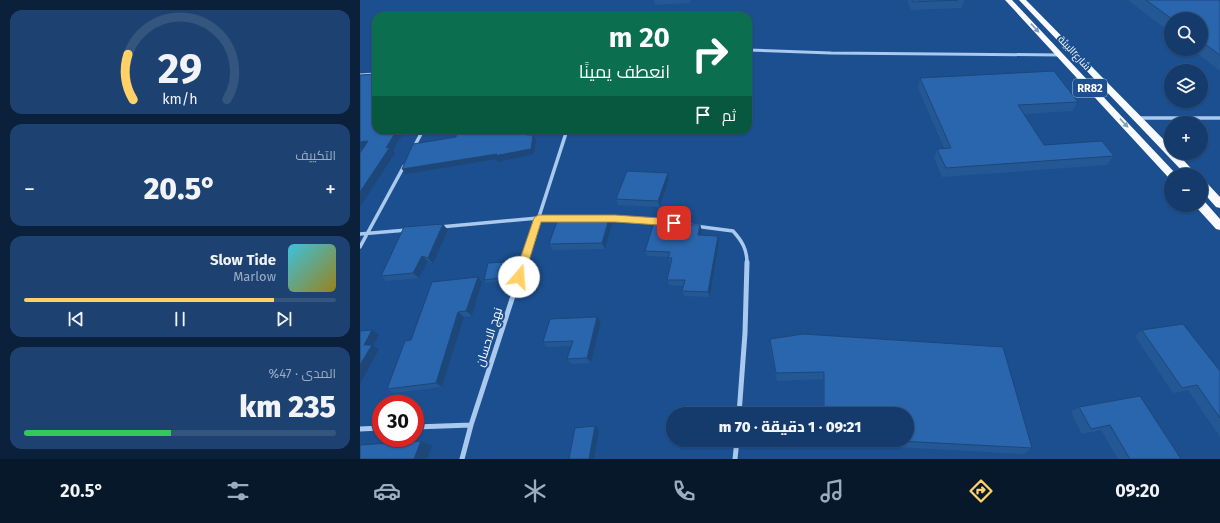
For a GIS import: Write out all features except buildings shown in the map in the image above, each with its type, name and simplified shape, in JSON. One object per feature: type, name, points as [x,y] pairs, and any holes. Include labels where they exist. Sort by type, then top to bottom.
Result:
[{"type":"highway","name":"شارع البيئة","points":[[1008,0],[1165,168]]},
{"type":"highway","name":"شارع البيئة","points":[[1022,0],[1164,146]]},
{"type":"highway","name":"شارع البيئة","points":[[1178,160],[1185,168]]},
{"type":"highway","points":[[1208,191],[1220,204]]},
{"type":"highway","points":[[1207,212],[1220,226]]},
{"type":"street","points":[[752,50],[832,53],[1059,55]]},
{"type":"street","points":[[360,75],[372,74]]},
{"type":"street","points":[[1138,118],[1220,118]]},
{"type":"street","points":[[412,151],[421,134]]},
{"type":"street","name":"نهج الاحسان","points":[[462,459],[471,425],[566,134]]},
{"type":"street","points":[[360,247],[404,164]]},
{"type":"street","points":[[437,227],[538,218],[569,218]]},
{"type":"street","points":[[600,218],[674,223],[733,231],[743,242],[747,256],[745,333],[740,407]]},
{"type":"street","points":[[360,234],[414,229]]},
{"type":"street","points":[[424,427],[471,425]]},
{"type":"street","points":[[360,429],[372,428]]},
{"type":"street","points":[[735,459],[736,447]]},
{"type":"route","points":[[519,277],[538,218],[615,218],[674,223]]}]
